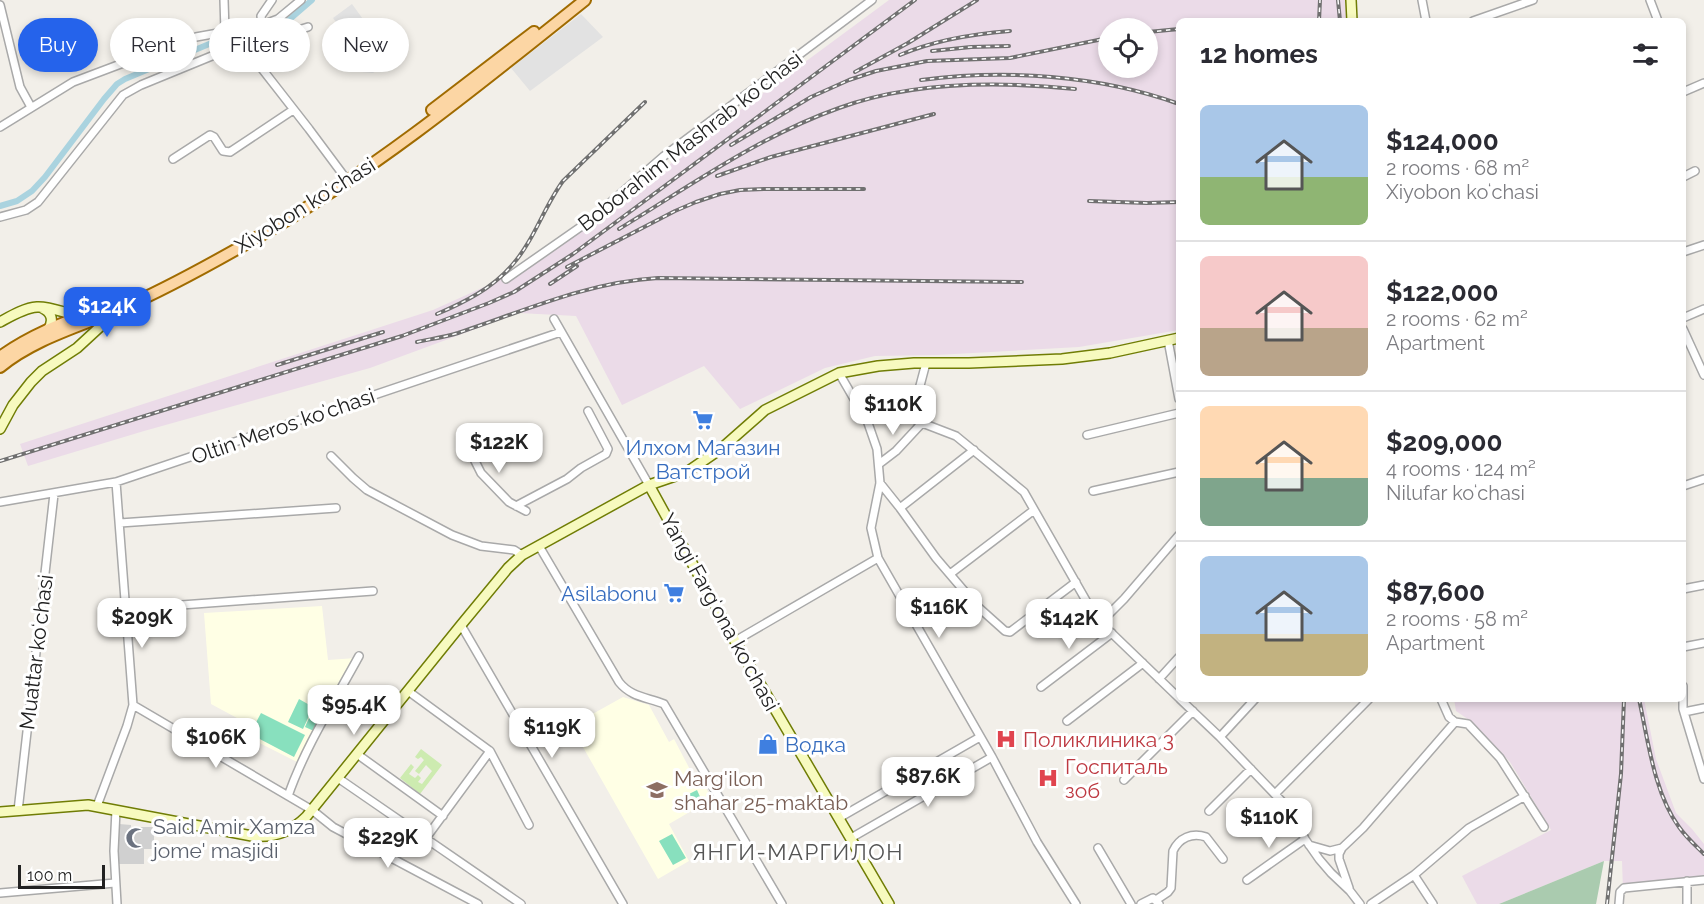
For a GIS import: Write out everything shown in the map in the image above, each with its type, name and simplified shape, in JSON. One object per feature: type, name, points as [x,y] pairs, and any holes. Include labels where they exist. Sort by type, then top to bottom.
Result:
[{"type":"main road","name":"Xiyobon koʻchasi","points":[[0,368],[29,348],[119,309],[190,274],[259,237],[348,182],[574,0]]},
{"type":"main road","name":"Xiyobon koʻchasi","points":[[0,357],[48,330],[80,316],[120,303],[254,231],[344,176],[433,114],[585,0]]},
{"type":"main road","points":[[1351,0],[1352,18]]},
{"type":"main road","points":[[1,320],[31,308],[40,307],[80,316]]},
{"type":"main road","points":[[40,307],[50,314],[52,321],[48,330]]},
{"type":"main road","points":[[0,429],[31,382],[42,371],[77,348],[119,309]]},
{"type":"main road","points":[[64,331],[72,332],[77,336],[77,348]]},
{"type":"main road","points":[[0,812],[88,805],[260,836],[276,834],[293,828],[312,810],[508,568],[522,555],[649,485],[687,472],[722,448],[765,410],[839,373],[878,366],[1062,359],[1110,353],[1176,339]]},
{"type":"main road","name":"Yangi Fargʻona koʻchasi","points":[[649,485],[735,641],[889,904]]},
{"type":"street","points":[[224,0],[225,18]]},
{"type":"street","points":[[261,18],[272,0]]},
{"type":"street","points":[[279,18],[301,0]]},
{"type":"street","name":"Boborahim Mashrab koʻchasi","points":[[506,279],[589,221],[664,156],[872,0]]},
{"type":"street","points":[[1422,0],[1425,18]]},
{"type":"street","points":[[1482,18],[1533,0]]},
{"type":"street","points":[[1650,0],[1657,18]]},
{"type":"street","points":[[0,5],[20,87],[32,107]]},
{"type":"street","points":[[0,127],[73,82],[179,42],[209,35]]},
{"type":"street","points":[[0,216],[26,210],[38,202],[123,94],[209,57]]},
{"type":"street","points":[[264,72],[344,176]]},
{"type":"street","points":[[1686,88],[1704,83]]},
{"type":"street","points":[[173,159],[210,135],[214,137],[222,151],[230,152],[293,110]]},
{"type":"street","points":[[1686,176],[1695,171]]},
{"type":"street","points":[[1686,251],[1704,245]]},
{"type":"street","points":[[1686,317],[1704,309]]},
{"type":"street","name":"Yangi Fargʻona koʻchasi","points":[[554,319],[649,485]]},
{"type":"street","name":"Oltin Meros koʻchasi","points":[[0,502],[116,482],[561,332]]},
{"type":"street","points":[[1686,336],[1704,375]]},
{"type":"street","points":[[1168,340],[1176,383]]},
{"type":"street","points":[[926,363],[913,412],[917,421],[956,436],[1024,492],[1096,618],[1176,696]]},
{"type":"street","points":[[839,373],[868,423],[875,443],[880,483],[871,528],[878,558],[992,757],[1037,842],[1076,904]]},
{"type":"street","points":[[516,506],[567,480],[581,468],[606,454],[608,449],[588,411]]},
{"type":"street","points":[[1087,435],[1176,414]]},
{"type":"street","points":[[879,464],[896,451],[922,423]]},
{"type":"street","points":[[466,443],[481,473],[509,502],[526,511]]},
{"type":"street","points":[[900,508],[974,450]]},
{"type":"street","points":[[332,456],[367,490],[452,535],[481,546],[514,550],[522,555]]},
{"type":"street","points":[[1093,491],[1176,473]]},
{"type":"street","points":[[1686,485],[1704,479]]},
{"type":"street","points":[[97,806],[133,705],[116,482]]},
{"type":"street","points":[[880,483],[936,558],[976,606],[1005,631],[1010,632],[1076,582]]},
{"type":"street","name":"Muattar koʻchasi","points":[[18,811],[54,494]]},
{"type":"street","points":[[120,523],[336,508]]},
{"type":"street","points":[[950,574],[1034,510]]},
{"type":"street","points":[[1101,622],[1124,600],[1176,539]]},
{"type":"street","points":[[539,546],[625,690],[664,704],[783,904]]},
{"type":"street","points":[[735,641],[878,558]]},
{"type":"street","points":[[1686,588],[1704,585]]},
{"type":"street","points":[[127,609],[373,591]]},
{"type":"street","points":[[461,626],[622,904]]},
{"type":"street","points":[[1041,687],[1112,633]]},
{"type":"street","points":[[1686,646],[1704,643]]},
{"type":"street","points":[[288,796],[309,747],[359,656]]},
{"type":"street","points":[[1159,679],[1176,660]]},
{"type":"street","points":[[1067,721],[1143,663]]},
{"type":"street","points":[[408,691],[490,751],[529,825]]},
{"type":"street","points":[[1182,702],[1220,737],[1292,812],[1307,842],[1330,873],[1350,891]]},
{"type":"street","points":[[1220,737],[1252,702]]},
{"type":"street","points":[[1275,794],[1366,702]]},
{"type":"street","points":[[1443,702],[1449,717],[1455,722],[1467,724],[1500,758],[1544,827]]},
{"type":"street","points":[[1684,702],[1684,712],[1704,779]]},
{"type":"street","points":[[133,705],[312,810],[333,827],[478,904]]},
{"type":"street","points":[[1684,712],[1704,708]]},
{"type":"street","points":[[1124,780],[1193,711]]},
{"type":"street","points":[[1357,903],[1350,891],[1339,859],[1342,848],[1363,828],[1455,722]]},
{"type":"street","points":[[839,818],[980,737]]},
{"type":"street","points":[[426,838],[490,751]]},
{"type":"street","points":[[357,754],[443,816]]},
{"type":"street","points":[[851,838],[992,757]]},
{"type":"street","points":[[1209,812],[1251,769]]},
{"type":"street","points":[[338,778],[521,904]]},
{"type":"street","points":[[1371,904],[1414,875],[1469,828],[1525,796]]},
{"type":"street","points":[[116,810],[117,904]]},
{"type":"street","points":[[1141,904],[1153,898],[1158,902],[1171,888],[1173,851],[1189,835],[1206,837],[1223,859]]},
{"type":"street","points":[[1307,842],[1330,851],[1342,848]]},
{"type":"street","points":[[1247,880],[1307,842]]},
{"type":"street","points":[[1098,848],[1131,904]]},
{"type":"street","points":[[1414,875],[1433,904]]},
{"type":"street","points":[[1619,904],[1620,892],[1624,888],[1704,880]]},
{"type":"street","points":[[1687,881],[1687,904]]},
{"type":"street","points":[[0,893],[115,883]]},
{"type":"shaded area","points":[[889,0],[1346,0],[1349,18],[1176,18],[1176,331],[1079,347],[875,356],[825,368],[740,409],[704,366],[622,405],[576,316],[519,313],[370,368],[28,466],[20,444],[433,310],[528,267],[597,221],[728,119]]},
{"type":"shaded area","points":[[352,4],[362,18],[333,18]]},
{"type":"shaded area","points":[[581,14],[603,37],[530,91],[511,68]]},
{"type":"shaded area","points":[[322,606],[328,660],[356,658],[297,762],[234,730],[237,718],[211,704],[204,613]]},
{"type":"shaded area","name":"Marg'ilon shahar 25-maktab","points":[[623,697],[649,705],[669,742],[674,739],[696,781],[701,779],[712,799],[669,824],[689,861],[658,879],[571,726]]},
{"type":"shaded area","points":[[1454,702],[1645,702],[1656,759],[1676,813],[1704,844],[1704,883],[1623,890],[1622,861],[1604,861],[1499,904],[1477,904],[1462,876],[1551,830],[1510,762],[1472,722],[1456,711]]},
{"type":"shaded area","name":"Said Amir Xamza jome' masjidi","points":[[119,824],[131,825],[131,827],[154,827],[154,849],[144,849],[144,864],[119,864]]},
{"type":"shaded area","points":[[1604,861],[1596,904],[1499,904]]},
{"type":"green space","points":[[299,699],[313,707],[303,729],[288,722]]},
{"type":"green space","points":[[313,709],[322,714],[314,731],[305,727]]},
{"type":"green space","points":[[261,713],[305,735],[294,757],[250,734]]},
{"type":"green space","points":[[421,749],[442,765],[420,794],[400,778],[411,764],[414,767],[409,774],[415,778],[418,775],[421,778],[418,782],[422,784],[432,771],[426,765],[419,774],[415,771],[424,760],[421,757],[418,759],[415,757]]},
{"type":"green space","points":[[697,790],[701,799],[684,808],[679,799]]},
{"type":"green space","points":[[672,834],[686,858],[673,865],[659,841]]},
{"type":"waterway","points":[[0,206],[17,201],[32,191],[117,84],[214,42],[274,29],[312,0]]},
{"type":"railway","points":[[0,461],[402,336],[514,292],[573,254],[915,0]]},
{"type":"railway","points":[[855,72],[908,43],[977,0]]},
{"type":"railway","points":[[1319,18],[1320,0]]},
{"type":"railway","points":[[1338,0],[1340,18]]},
{"type":"railway","points":[[1158,31],[1176,29]]},
{"type":"railway","points":[[900,55],[954,38],[1010,31]]},
{"type":"railway","points":[[731,145],[811,97],[876,71],[927,61],[1010,58],[1098,40]]},
{"type":"railway","points":[[932,51],[1009,46]]},
{"type":"railway","points":[[921,80],[986,75],[1052,77],[1117,86],[1176,103]]},
{"type":"railway","points":[[619,229],[753,147],[810,119],[867,99],[956,85],[1046,86],[1075,89]]},
{"type":"railway","points":[[437,314],[478,294],[505,273],[527,245],[563,181],[645,102]]},
{"type":"railway","points":[[717,176],[771,157],[934,114]]},
{"type":"railway","points":[[567,267],[675,211],[720,194],[765,189],[864,189]]},
{"type":"railway","points":[[1089,201],[1176,202]]},
{"type":"railway","points":[[550,284],[577,266]]},
{"type":"railway","points":[[417,342],[458,333],[581,291],[658,278],[1022,282]]},
{"type":"railway","points":[[277,365],[383,332]]},
{"type":"railway","points":[[1607,904],[1621,774],[1624,702]]},
{"type":"railway","points":[[1640,702],[1653,766],[1663,798],[1679,827],[1704,854]]},
{"type":"place","name":"Илхом Магазин Ватстрой","points":[[703,420]]},
{"type":"place","name":"Asilabonu","points":[[674,593]]},
{"type":"place","name":"Поликлиника 3","points":[[1006,739]]},
{"type":"place","name":"Водка","points":[[768,744]]},
{"type":"place","name":"Госпиталь зоб","points":[[1048,778]]},
{"type":"place","name":"Marg'ilon shahar 25-maktab","points":[[657,790]]},
{"type":"place","name":"Said Amir Xamza jome' masjidi","points":[[136,838]]},
{"type":"district","name":"ЯНГИ-МАРГИЛОН","points":[[798,852]]}]
